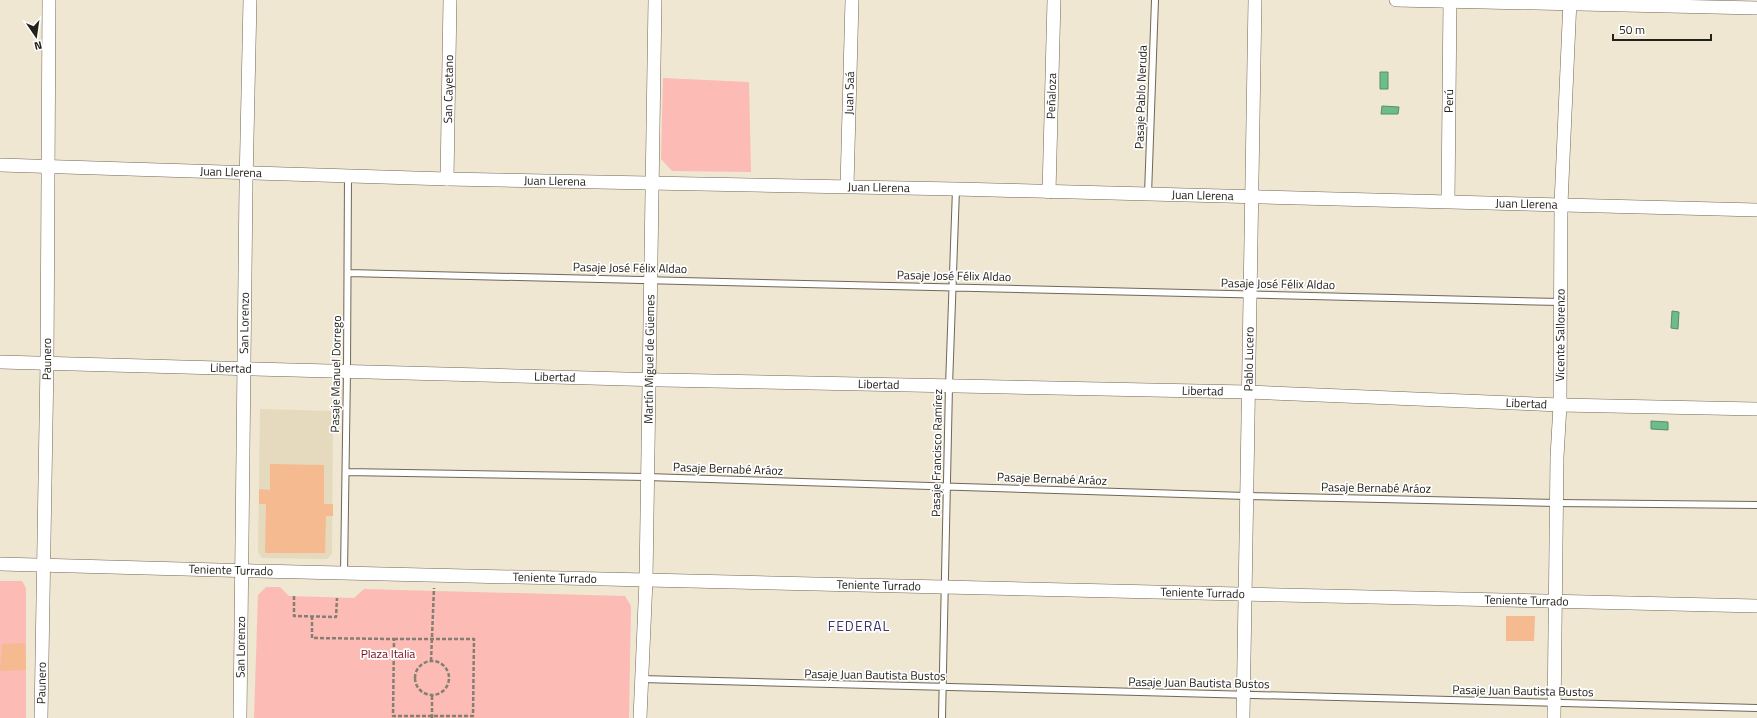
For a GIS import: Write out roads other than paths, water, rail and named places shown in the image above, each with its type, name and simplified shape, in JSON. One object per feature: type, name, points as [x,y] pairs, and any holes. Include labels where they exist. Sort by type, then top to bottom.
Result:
[{"type":"street","name":"Paunero","points":[[41,718],[47,363],[49,0]]},
{"type":"street","name":"San Lorenzo","points":[[240,718],[246,173],[250,0]]},
{"type":"street","name":"San Cayetano","points":[[446,179],[450,0]]},
{"type":"street","name":"Martín Miguel de Güemes","points":[[640,718],[646,580],[654,0]]},
{"type":"street","name":"Juan Saá","points":[[847,186],[852,0]]},
{"type":"street","name":"Peñaloza","points":[[1049,192],[1054,0]]},
{"type":"street","name":"Pablo Lucero","points":[[1243,718],[1255,0]]},
{"type":"street","points":[[1396,0],[1570,2],[1757,8]]},
{"type":"street","name":"Perú","points":[[1448,202],[1450,1]]},
{"type":"street","name":"Vicente Sallorenzo","points":[[1554,718],[1556,503],[1560,405],[1561,204],[1570,2]]},
{"type":"street","name":"Juan Llerena","points":[[0,165],[446,179],[847,186],[1757,210]]},
{"type":"street","name":"Libertad","points":[[0,362],[649,379],[1248,392],[1560,405],[1757,409]]},
{"type":"street","name":"Teniente Turrado","points":[[0,564],[946,588],[1757,606]]},
{"type":"lane","name":"Pasaje Pablo Neruda","points":[[1148,194],[1155,0]]},
{"type":"lane","name":"Pasaje Manuel Dorrego","points":[[344,573],[348,371],[348,175]]},
{"type":"lane","name":"Pasaje Francisco Ramírez","points":[[942,718],[946,588],[949,386],[956,189]]},
{"type":"lane","name":"Pasaje José Félix Aldao","points":[[348,273],[1560,302]]},
{"type":"lane","name":"Pasaje Bernabé Aráoz","points":[[346,472],[647,477],[1246,496],[1757,506]]},
{"type":"lane","name":"Pasaje Juan Bautista Bustos","points":[[641,679],[1757,708]]},
{"type":"district","name":"FEDERAL","points":[[859,626]]},
{"type":"park label","name":"Plaza Italia","points":[[388,654]]}]
